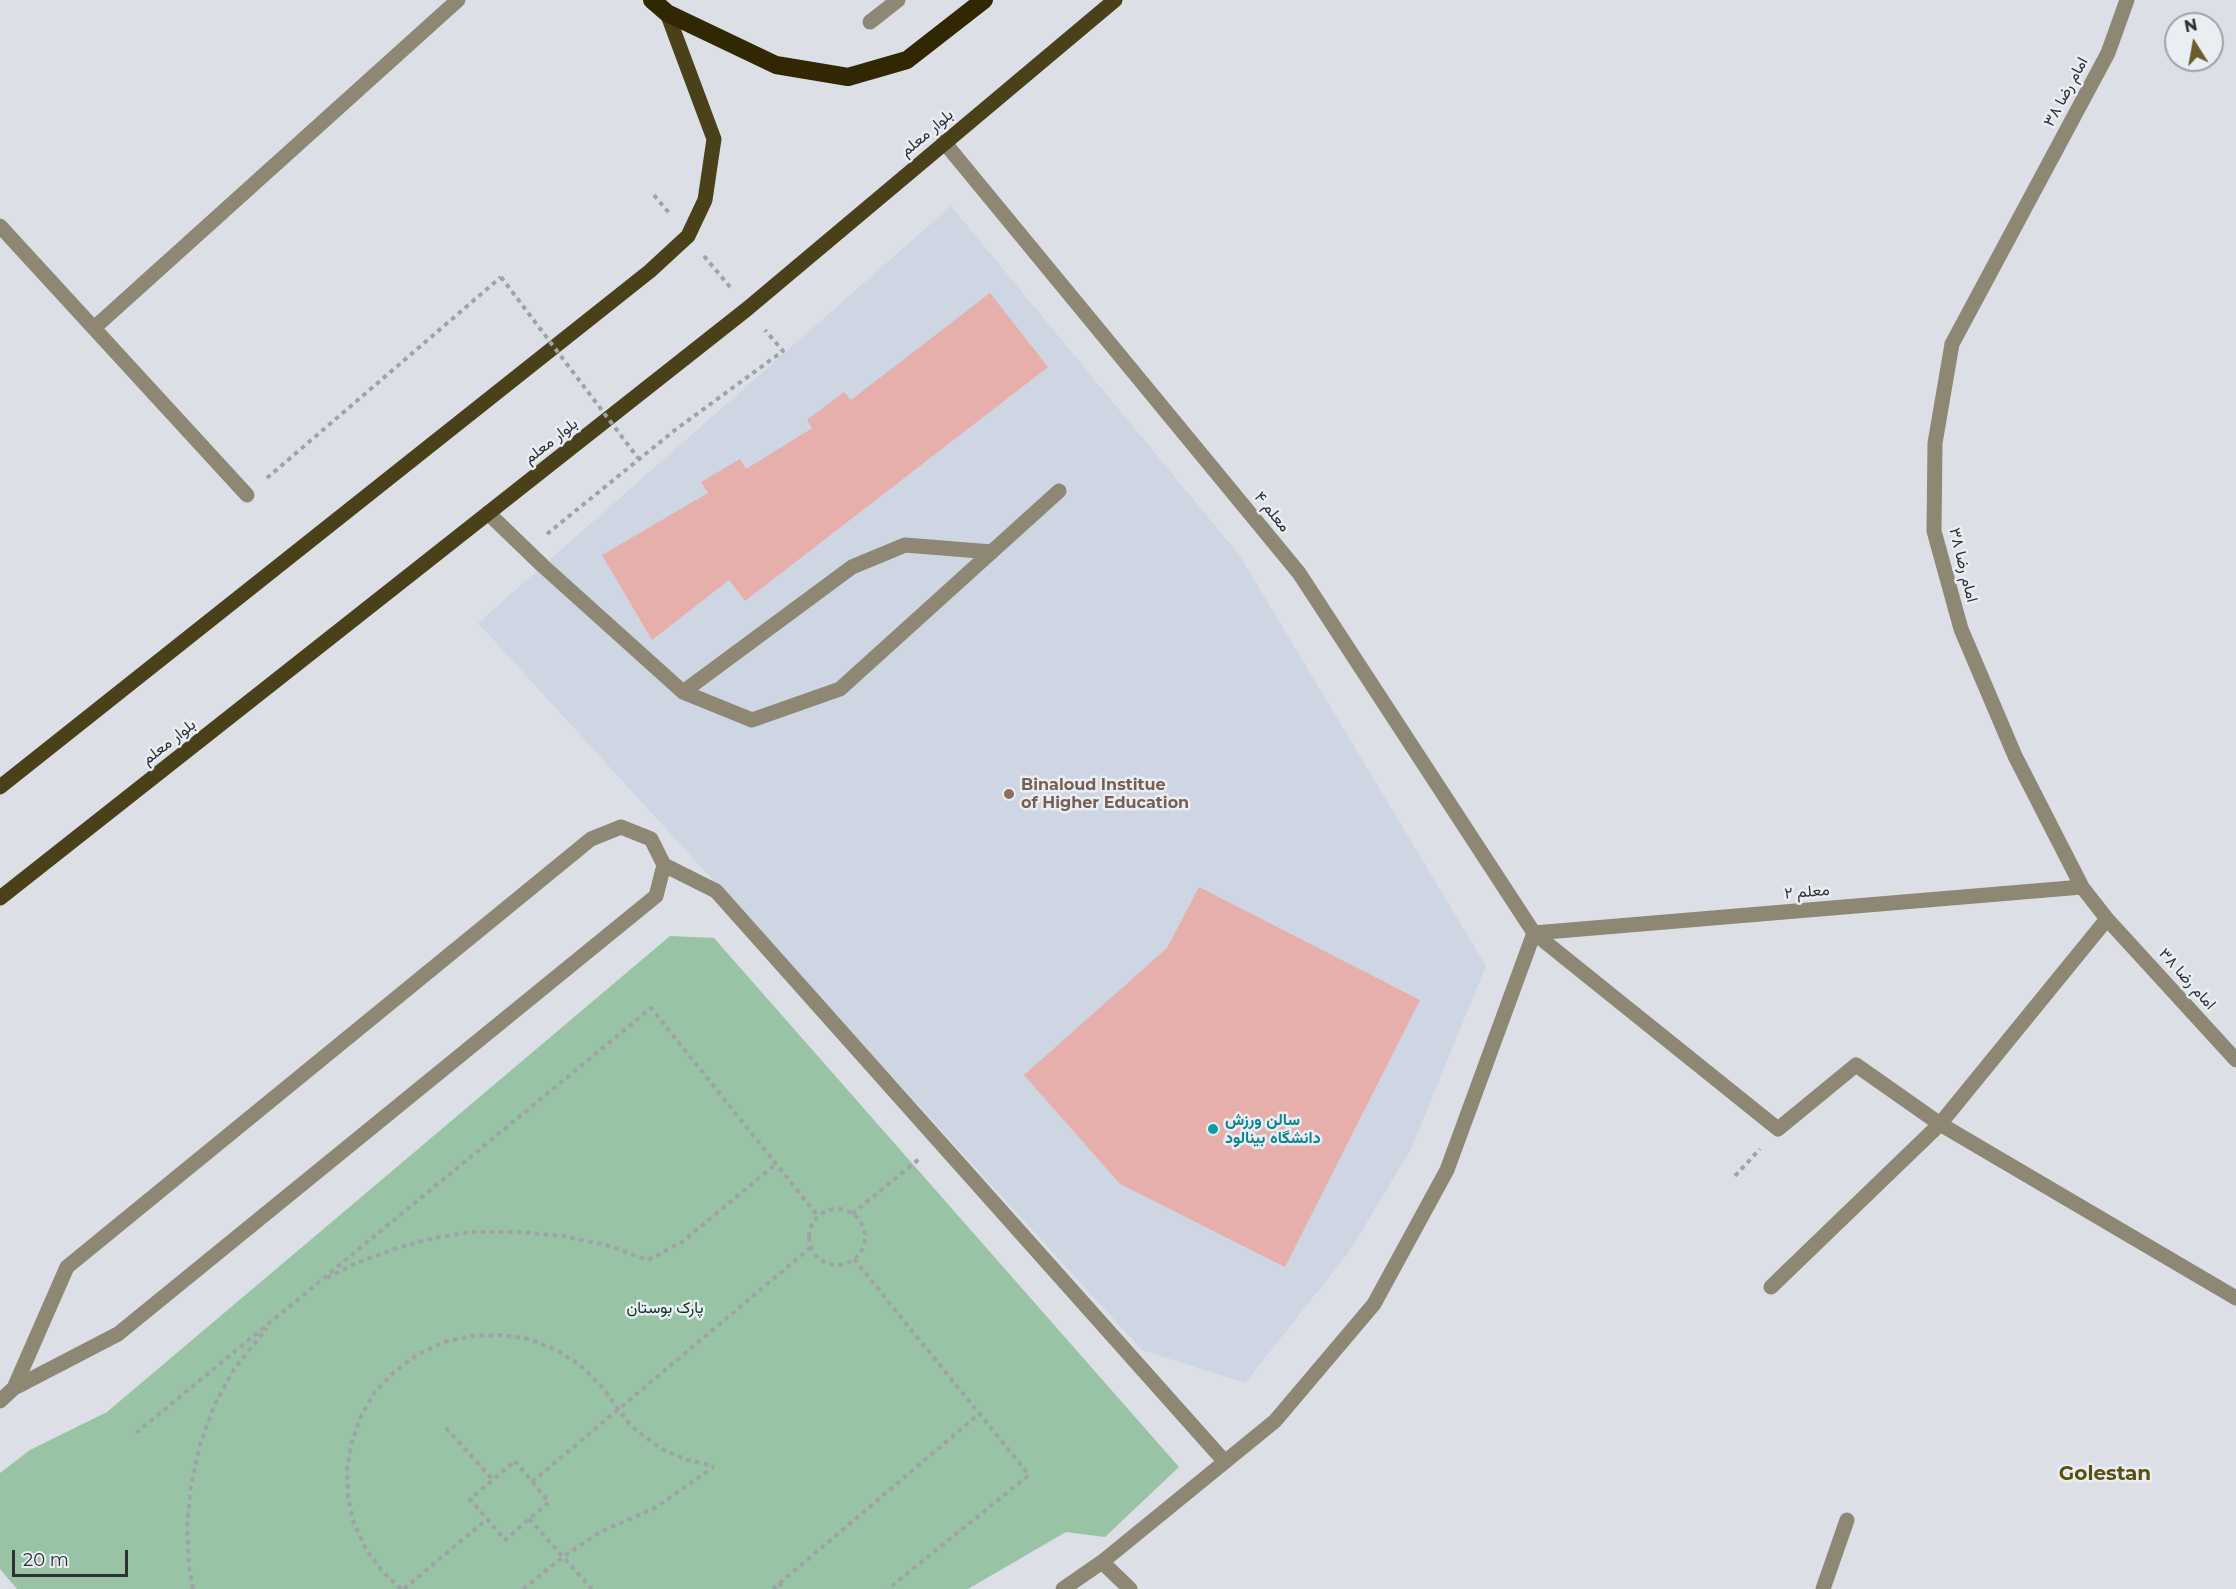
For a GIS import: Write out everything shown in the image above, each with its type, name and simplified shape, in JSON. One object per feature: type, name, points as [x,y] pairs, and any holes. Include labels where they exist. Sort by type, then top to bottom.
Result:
[{"type":"highway","points":[[652,0],[667,12],[776,65],[848,77],[907,60],[984,0]]},
{"type":"main road","name":"بلوار معلم","points":[[0,898],[747,309],[1115,0]]},
{"type":"main road","points":[[0,787],[641,279],[688,236],[705,200],[714,139],[667,12]]},
{"type":"street","points":[[94,328],[458,0]]},
{"type":"street","points":[[870,22],[898,0]]},
{"type":"street","name":"امام رضا ۳۸","points":[[2127,0],[2108,53],[1952,344],[1935,443],[1934,531],[1961,629],[2015,756],[2082,887],[2107,919],[2236,1060]]},
{"type":"street","name":"معلم ۴","points":[[944,142],[1299,573],[1534,933],[1778,1129]]},
{"type":"street","points":[[0,226],[247,495]]},
{"type":"street","points":[[488,513],[543,566],[683,692],[752,720],[840,689],[1059,491]]},
{"type":"street","points":[[683,692],[852,567],[905,545],[992,552]]},
{"type":"street","points":[[14,1388],[67,1267],[591,839],[621,827],[651,839],[664,865],[716,891],[1225,1462]]},
{"type":"street","points":[[0,1401],[14,1388],[118,1334],[656,896],[664,865]]},
{"type":"street","name":"معلم ۲","points":[[1534,933],[2082,887]]},
{"type":"street","points":[[1771,1287],[1940,1124],[2107,919]]},
{"type":"street","points":[[1063,1589],[1102,1562],[1275,1421],[1374,1304],[1447,1170],[1534,933]]},
{"type":"street","points":[[1778,1129],[1856,1065],[1940,1124],[2236,1298]]},
{"type":"street","points":[[1823,1589],[1846,1520]]},
{"type":"street","points":[[1102,1562],[1130,1589]]},
{"type":"path","points":[[247,495],[501,277],[638,458],[675,430]]},
{"type":"path","points":[[136,1433],[651,1008],[818,1216]]},
{"type":"path","points":[[1735,1176],[1778,1129]]},
{"type":"path","points":[[852,1214],[940,1142]]},
{"type":"path","points":[[193,1589],[189,1566],[187,1526],[191,1485],[200,1444],[214,1406],[234,1370],[258,1337],[288,1307],[320,1282],[356,1263],[394,1249],[433,1238],[473,1232],[518,1232],[562,1236],[606,1245],[648,1260],[682,1242],[777,1163]]},
{"type":"path","points":[[841,1209],[852,1214],[861,1223],[864,1233],[864,1242],[854,1259],[845,1264],[825,1262],[817,1257],[810,1248],[808,1236],[818,1216],[828,1210],[841,1209]]},
{"type":"path","points":[[532,1482],[810,1248]]},
{"type":"path","points":[[854,1259],[1029,1475],[888,1589]]},
{"type":"path","points":[[487,1519],[402,1589],[382,1571],[366,1549],[354,1524],[348,1497],[347,1469],[352,1442],[361,1416],[375,1392],[394,1372],[417,1355],[444,1342],[472,1336],[501,1335],[530,1340],[564,1355],[580,1365],[601,1386],[630,1425],[662,1449],[687,1460],[714,1466],[655,1508],[600,1532],[563,1557],[523,1589]]},
{"type":"path","points":[[773,1589],[980,1413]]},
{"type":"path","points":[[446,1428],[493,1480]]},
{"type":"path","points":[[515,1461],[532,1482],[549,1502],[505,1540],[470,1499],[515,1461]]},
{"type":"path","points":[[529,1519],[592,1589]]},
{"type":"path","points":[[779,1583],[784,1589]]},
{"type":"shaded area","name":"Binaloud Institue of Higher Education","points":[[951,206],[1240,556],[1486,966],[1411,1149],[1349,1252],[1245,1383],[1142,1350],[478,623]]},
{"type":"green space","name":"پارک بوستان","points":[[670,936],[714,938],[1179,1467],[1105,1537],[1066,1532],[968,1589],[17,1589],[0,1569],[0,1473],[30,1450],[107,1412]]},
{"type":"building","points":[[990,293],[1048,367],[745,601],[729,580],[652,640],[602,555],[708,493],[701,482],[740,459],[746,469],[812,428],[807,420],[844,392],[851,400]]},
{"type":"building","name":"سالن ورزش دانشگاه بینالود","points":[[1199,887],[1420,1000],[1285,1267],[1120,1184],[1024,1075],[1167,948]]},
{"type":"place","name":"Binaloud Institue of Higher Education","points":[[1009,794]]},
{"type":"place","name":"سالن ورزش دانشگاه بینالود","points":[[1213,1129]]},
{"type":"district","name":"Golestan","points":[[2105,1474]]}]
